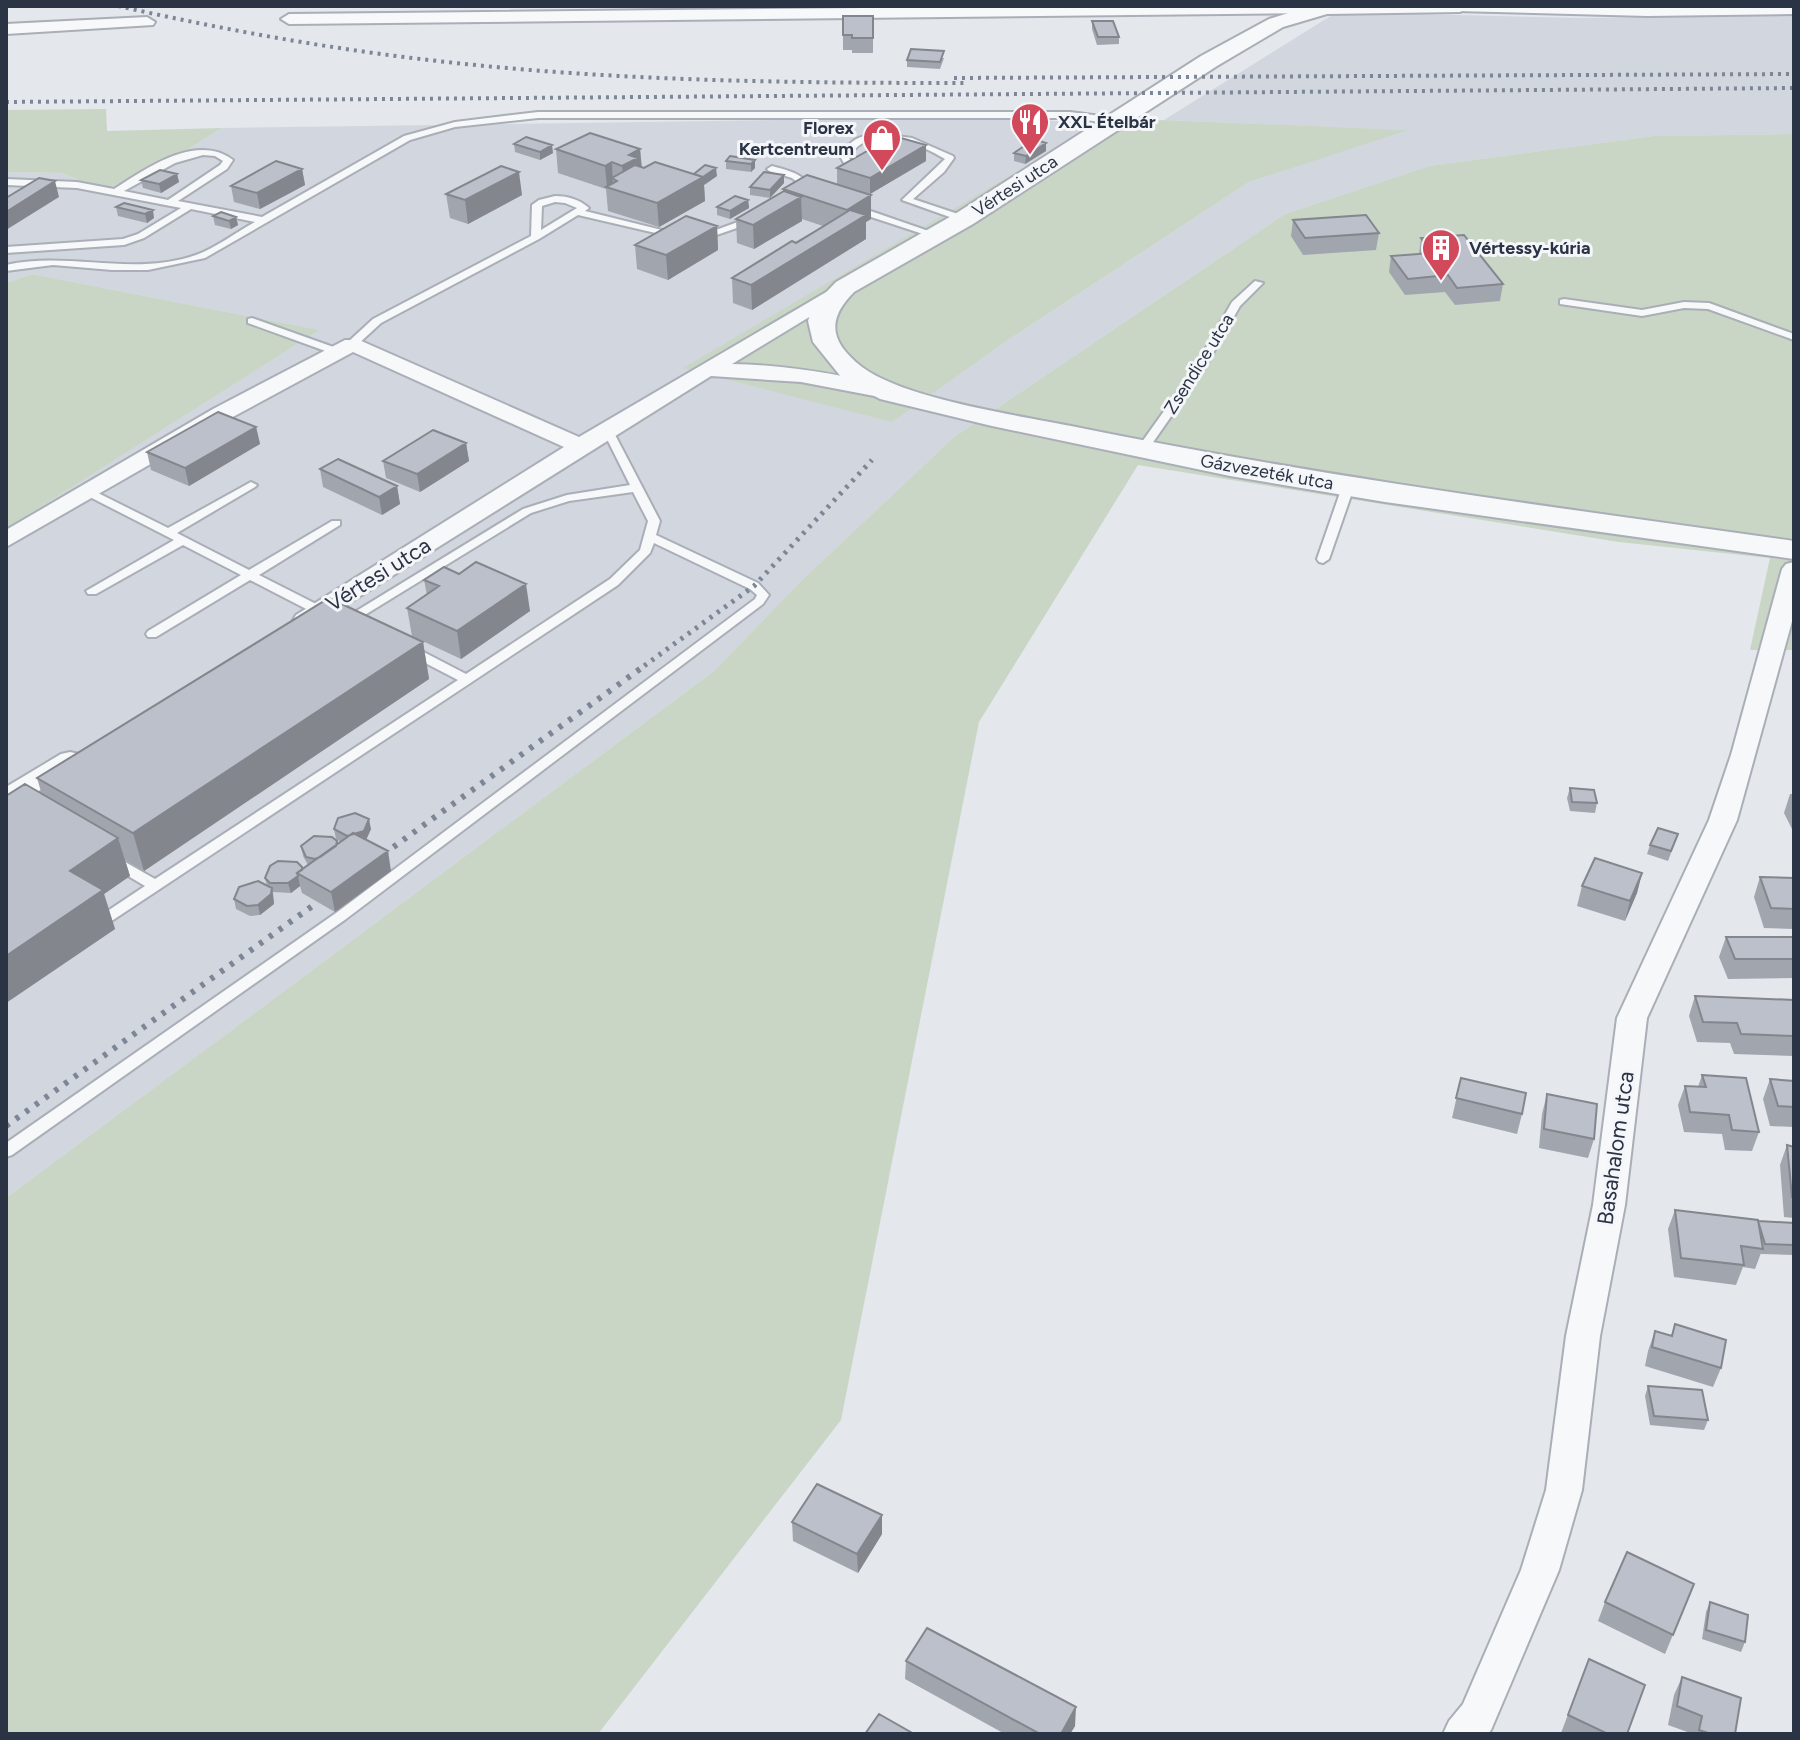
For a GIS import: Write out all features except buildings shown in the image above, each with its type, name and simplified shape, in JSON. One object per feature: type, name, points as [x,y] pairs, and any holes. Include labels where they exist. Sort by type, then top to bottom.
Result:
[{"type":"street","points":[[1458,6],[1647,11],[1794,9]]},
{"type":"street","name":"Vértesi utca","points":[[279,635],[328,619],[607,429],[964,219],[1220,54],[1276,23],[1339,7],[1458,6]]},
{"type":"street","points":[[1723,6],[1741,10]]},
{"type":"street","points":[[289,19],[1339,7]]},
{"type":"street","points":[[6,29],[147,22]]},
{"type":"street","name":"Gázvezeték utca","points":[[845,287],[826,306],[821,321],[826,342],[852,372],[890,393],[1143,449],[1348,487],[1794,550]]},
{"type":"street","points":[[6,540],[344,348],[580,446]]},
{"type":"street","name":"Vértesi utca","points":[[706,370],[757,368],[804,373],[890,393]]},
{"type":"street","name":"Basahalom utca","points":[[1463,1734],[1477,1717],[1540,1570],[1564,1490],[1583,1336],[1609,1205],[1632,1018],[1723,820],[1744,755],[1794,569]]},
{"type":"street","points":[[6,799],[88,750]]},
{"type":"lane","points":[[6,268],[51,260],[101,267],[168,265],[202,256],[407,138],[440,126],[487,119],[538,115],[1023,115],[1083,116],[1116,121]]},
{"type":"lane","points":[[851,168],[845,158],[847,147],[856,139],[876,135],[940,150],[950,158],[942,170],[907,200],[964,219]]},
{"type":"lane","points":[[116,192],[185,155],[213,152],[228,160],[224,167],[169,203]]},
{"type":"lane","points":[[772,169],[795,176],[803,183],[787,201]]},
{"type":"lane","points":[[6,182],[77,185],[261,220]]},
{"type":"lane","points":[[799,190],[814,195]]},
{"type":"lane","points":[[252,321],[344,348],[377,321],[536,237],[580,213],[584,208],[561,198],[540,202],[537,205],[536,237]]},
{"type":"lane","points":[[843,205],[935,235]]},
{"type":"lane","points":[[6,250],[124,242],[141,236],[188,207]]},
{"type":"lane","points":[[580,213],[696,238],[767,214]]},
{"type":"lane","name":"Zsendice utca","points":[[1143,449],[1199,369],[1236,304],[1258,283]]},
{"type":"lane","points":[[1564,302],[1642,313],[1684,305],[1709,306],[1794,337]]},
{"type":"lane","points":[[102,921],[614,582],[646,551],[654,521],[607,429]]},
{"type":"lane","points":[[168,533],[251,485]]},
{"type":"lane","points":[[1323,559],[1348,487]]},
{"type":"lane","points":[[349,619],[527,511],[567,498],[636,488]]},
{"type":"lane","points":[[88,492],[250,575],[328,619],[349,619],[362,626]]},
{"type":"lane","points":[[152,634],[336,523]]},
{"type":"lane","points":[[6,1151],[341,916],[736,619],[763,595],[754,586],[650,537]]},
{"type":"lane","points":[[92,591],[183,540]]},
{"type":"lane","points":[[401,646],[466,679]]},
{"type":"lane","points":[[101,854],[155,885]]},
{"type":"shaded area","points":[[1337,12],[1579,18],[1794,15],[1794,134],[1654,136],[1429,166],[1285,214],[954,437],[802,580],[714,671],[6,1198],[6,529],[318,330],[32,274],[6,283],[6,172],[63,173],[102,191],[166,163],[222,128],[1000,117],[1098,124],[685,368],[892,421],[1008,340],[1249,182],[1405,130],[1164,120]]},
{"type":"green space","points":[[106,109],[107,131],[222,128],[166,163],[102,191],[63,173],[6,172],[6,110]]},
{"type":"green space","points":[[1164,120],[1408,130],[1249,182],[1008,340],[892,422],[683,368],[1098,124]]},
{"type":"green space","points":[[1794,134],[1794,650],[1750,650],[1770,558],[1619,542],[1138,465],[979,722],[841,1420],[598,1734],[6,1734],[6,1198],[714,671],[802,580],[954,437],[1285,214],[1429,166],[1654,136]]},
{"type":"green space","points":[[32,274],[319,330],[6,529],[6,283]]},
{"type":"railway","points":[[118,6],[312,44],[496,67],[696,79],[964,83]]},
{"type":"railway","points":[[954,78],[1794,74]]},
{"type":"railway","points":[[6,102],[1794,88]]},
{"type":"railway","points":[[637,671],[754,586],[872,460]]},
{"type":"railway","points":[[374,861],[640,669]]},
{"type":"railway","points":[[6,1126],[318,902]]},
{"type":"place","name":"XXL Ételbár","points":[[1030,156]]},
{"type":"place","name":"Florex Kertcentreum","points":[[882,172]]},
{"type":"place","name":"Vértessy-kúria","points":[[1441,282]]}]
